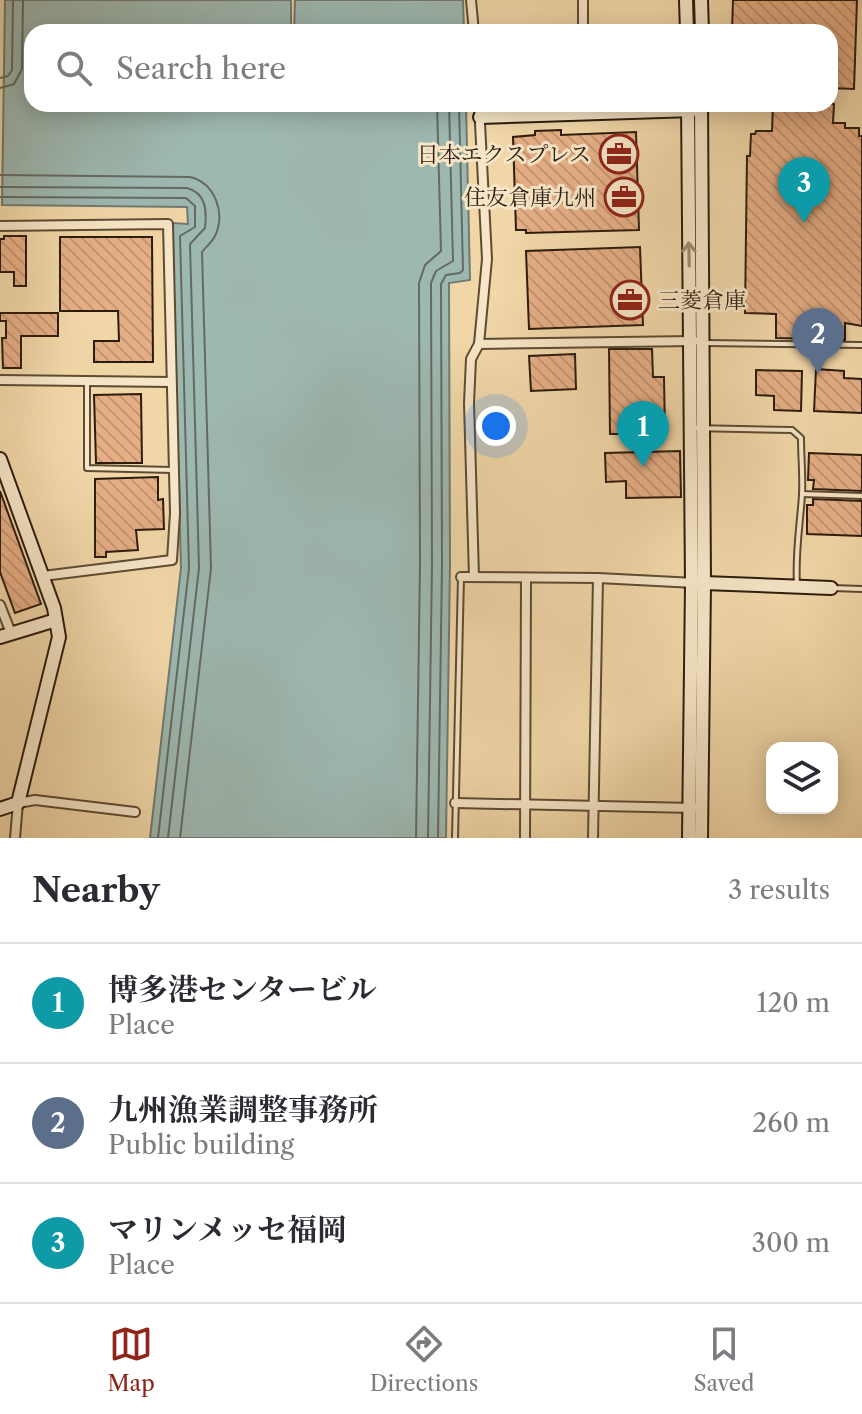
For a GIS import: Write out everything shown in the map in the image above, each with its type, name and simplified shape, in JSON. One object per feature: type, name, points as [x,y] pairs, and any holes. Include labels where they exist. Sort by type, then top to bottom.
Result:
[{"type":"street","points":[[471,0],[473,24]]},
{"type":"street","points":[[583,0],[583,24]]},
{"type":"street","points":[[686,0],[687,24]]},
{"type":"street","points":[[701,0],[702,24]]},
{"type":"street","points":[[474,577],[469,403],[471,359],[479,344],[487,259],[480,112]]},
{"type":"street","points":[[689,838],[695,808],[698,583],[694,112]]},
{"type":"street","points":[[0,226],[168,224],[175,513],[172,560],[43,576]]},
{"type":"street","points":[[479,344],[696,342]]},
{"type":"street","points":[[0,380],[171,382]]},
{"type":"street","points":[[0,459],[43,576],[59,637],[18,803],[15,838]]},
{"type":"street","points":[[461,577],[598,578],[831,588]]},
{"type":"street","points":[[593,838],[598,578]]},
{"type":"street","points":[[525,838],[526,579]]},
{"type":"street","points":[[0,605],[5,635],[56,620]]},
{"type":"street","points":[[0,809],[35,800],[135,812]]},
{"type":"street","points":[[455,803],[695,808]]},
{"type":"street","points":[[695,808],[701,838]]},
{"type":"lane","points":[[696,342],[862,345]]},
{"type":"lane","points":[[87,381],[87,468],[173,470]]},
{"type":"lane","points":[[696,429],[792,430],[801,438],[798,586]]},
{"type":"lane","points":[[802,494],[862,496]]},
{"type":"lane","points":[[455,838],[461,577]]},
{"type":"lane","points":[[831,588],[862,589]]},
{"type":"water","points":[[5,0],[291,0],[291,24],[24,24],[24,112],[466,112],[470,280],[449,283],[450,565],[446,838],[150,838],[181,568],[172,223],[188,224],[187,207],[2,205]]},
{"type":"water","points":[[295,0],[463,0],[464,24],[294,24]]},
{"type":"building","points":[[733,0],[857,0],[854,89],[838,88],[838,24],[732,24]]},
{"type":"building","points":[[773,112],[834,112],[833,123],[845,123],[845,128],[859,128],[859,136],[862,136],[862,326],[845,323],[845,340],[838,339],[838,323],[818,323],[817,339],[776,338],[776,314],[745,313],[747,156],[750,156],[751,134],[772,131]]},
{"type":"building","points":[[561,130],[561,135],[636,132],[639,230],[526,233],[526,230],[516,230],[513,137],[535,135],[535,131]]},
{"type":"building","points":[[4,236],[26,236],[26,286],[14,286],[14,272],[0,272],[0,239]]},
{"type":"building","points":[[60,237],[152,237],[153,362],[94,362],[94,341],[119,341],[118,311],[60,311]]},
{"type":"building","points":[[640,247],[643,325],[529,329],[526,251]]},
{"type":"building","points":[[0,313],[58,313],[58,336],[21,336],[21,368],[3,368],[2,338],[6,338],[6,321],[0,321]]},
{"type":"building","points":[[609,349],[652,349],[653,377],[664,377],[665,434],[610,434]]},
{"type":"building","points":[[575,354],[576,389],[531,391],[529,356]]},
{"type":"building","points":[[816,369],[844,371],[844,378],[862,379],[862,413],[814,411]]},
{"type":"building","points":[[756,370],[802,371],[801,411],[774,410],[774,396],[756,395]]},
{"type":"building","points":[[141,394],[142,463],[96,463],[94,395]]},
{"type":"building","points":[[680,451],[681,497],[626,498],[626,481],[606,482],[605,453]]},
{"type":"building","points":[[809,453],[862,455],[862,491],[813,489],[814,480],[808,480]]},
{"type":"building","points":[[158,477],[158,500],[163,499],[164,529],[136,530],[138,550],[106,552],[106,557],[95,557],[95,479]]},
{"type":"building","points":[[0,491],[41,604],[15,613],[0,572]]},
{"type":"building","points":[[813,499],[862,501],[862,536],[807,534],[807,505],[813,505]]},
{"type":"place","name":"日本エクスプレス","points":[[619,154]]},
{"type":"place","name":"住友倉庫九州","points":[[624,197]]},
{"type":"place","name":"マリンメッセ福岡","points":[[804,223]]},
{"type":"place","name":"三菱倉庫","points":[[630,300]]},
{"type":"place","name":"九州漁業調整事務所","points":[[818,374]]},
{"type":"place","name":"博多港センタービル","points":[[643,467]]}]
